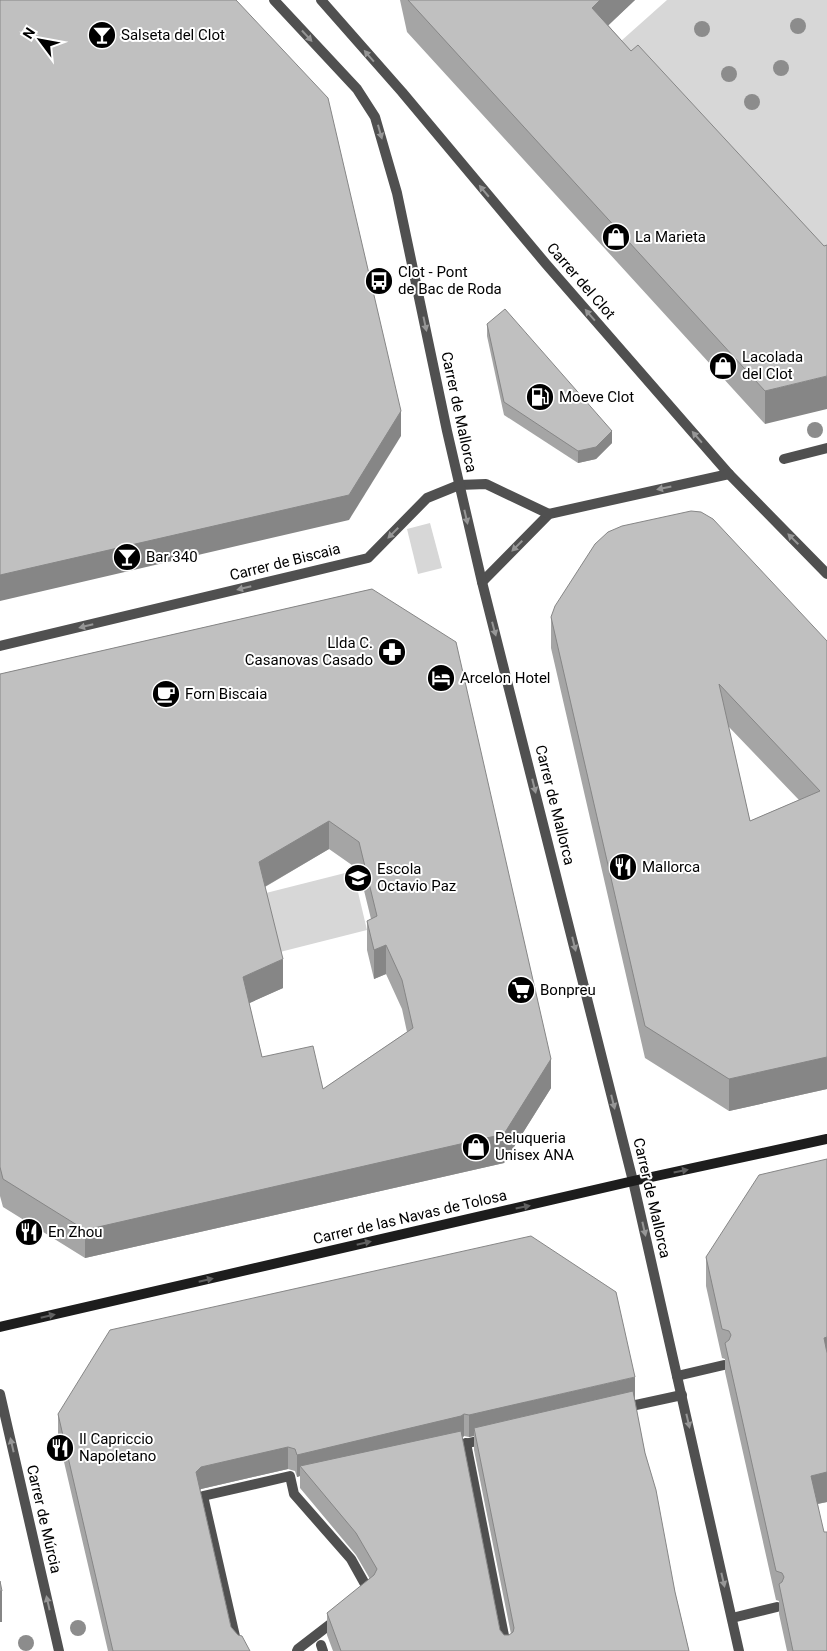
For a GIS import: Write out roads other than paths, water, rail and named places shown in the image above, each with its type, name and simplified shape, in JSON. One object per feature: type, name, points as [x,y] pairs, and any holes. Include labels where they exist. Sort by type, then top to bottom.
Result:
[{"type":"main road","name":"Carrer de las Navas de Tolosa","points":[[0,1327],[633,1181],[827,1140]]},
{"type":"street","name":"Carrer de Mallorca","points":[[274,0],[357,89],[375,117],[397,193],[459,485],[633,1181],[739,1651]]},
{"type":"street","name":"Carrer del Clot","points":[[321,0],[402,92],[546,264],[728,474],[827,574]]},
{"type":"street","points":[[784,459],[827,448]]},
{"type":"street","points":[[482,582],[549,514],[728,474]]},
{"type":"street","name":"Carrer de Biscaia","points":[[0,646],[368,558],[427,498],[459,485],[486,484],[549,514]]},
{"type":"street","points":[[677,1376],[724,1365]]},
{"type":"street","name":"Carrer de Múrcia","points":[[0,1394],[59,1651]]},
{"type":"street","points":[[616,1410],[682,1395]]},
{"type":"street","points":[[437,1450],[494,1437]]},
{"type":"street","points":[[466,1443],[507,1651]]},
{"type":"street","points":[[241,1651],[237,1645],[203,1496],[290,1476],[294,1494],[351,1559],[370,1592],[363,1598]]},
{"type":"street","points":[[732,1618],[777,1607]]},
{"type":"street","points":[[297,1651],[341,1615]]},
{"type":"place","name":"Salseta del Clot","points":[[102,35]]},
{"type":"place","name":"La Marieta","points":[[616,237]]},
{"type":"place","name":"Clot - Pont de Bac de Roda","points":[[379,281]]},
{"type":"place","name":"Lacolada del Clot","points":[[723,366]]},
{"type":"place","name":"Moeve Clot","points":[[540,397]]},
{"type":"place","name":"Bar 340","points":[[127,557]]},
{"type":"place","name":"Llda C. Casanovas Casado","points":[[392,652]]},
{"type":"place","name":"Arcelon Hotel","points":[[441,678]]},
{"type":"place","name":"Forn Biscaia","points":[[166,694]]},
{"type":"place","name":"Mallorca","points":[[623,867]]},
{"type":"place","name":"Escola Octavio Paz","points":[[358,878]]},
{"type":"place","name":"Bonpreu","points":[[521,990]]},
{"type":"place","name":"Peluqueria Unisex ANA","points":[[476,1147]]},
{"type":"place","name":"En Zhou","points":[[29,1232]]},
{"type":"place","name":"Il Capriccio Napoletano","points":[[60,1448]]}]
